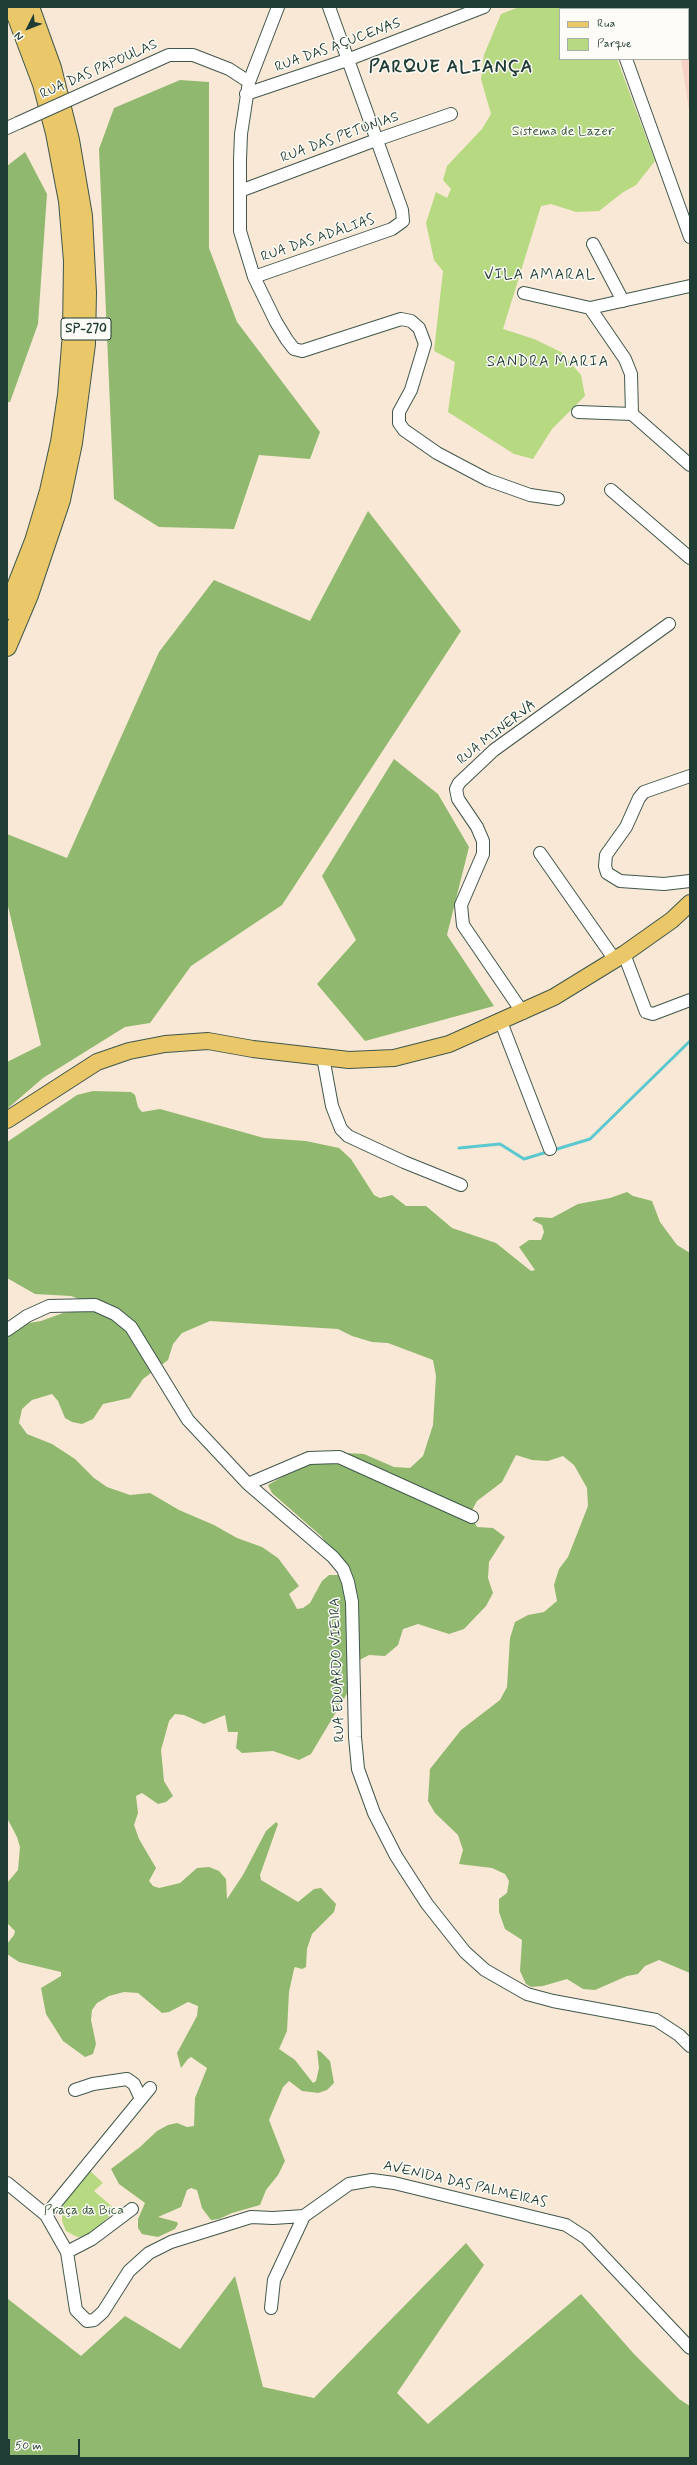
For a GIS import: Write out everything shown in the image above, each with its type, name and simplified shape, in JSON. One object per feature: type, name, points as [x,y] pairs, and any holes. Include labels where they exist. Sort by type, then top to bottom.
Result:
[{"type":"highway","name":"SP-270","points":[[7,610],[34,541],[49,492],[60,442],[67,395],[72,333],[73,261],[68,201],[55,133],[42,84],[13,7]]},
{"type":"highway","name":"SP-270","points":[[7,647],[29,595],[61,500],[78,412],[86,344],[87,292],[83,216],[70,140],[54,76],[30,7]]},
{"type":"main road","points":[[7,1120],[97,1062],[129,1051],[165,1044],[208,1041],[323,1058],[349,1060],[394,1058],[449,1044],[523,1013],[554,997],[620,957],[672,920],[690,903]]},
{"type":"street","points":[[278,7],[249,82],[246,94],[241,134],[240,231],[254,277],[287,340],[294,349],[302,351],[401,319],[411,321],[419,328],[425,344],[411,390],[403,402],[399,412],[399,423],[414,439],[437,453],[507,488],[558,499]]},
{"type":"street","points":[[329,7],[376,140]]},
{"type":"street","name":"RUA DAS AÇUCENAS","points":[[246,94],[347,60],[484,7]]},
{"type":"street","name":"RUA DAS PAPOULAS","points":[[13,126],[169,55],[193,55],[230,69],[249,82]]},
{"type":"street","points":[[626,60],[690,237]]},
{"type":"street","name":"RUA DAS PETUNIAS","points":[[240,191],[376,140],[451,114]]},
{"type":"street","name":"RUA DAS ADÁLIAS","points":[[254,277],[392,229],[400,224],[404,216],[376,140]]},
{"type":"street","points":[[679,204],[690,210]]},
{"type":"street","points":[[593,244],[623,301]]},
{"type":"street","points":[[524,293],[590,308],[690,286]]},
{"type":"street","points":[[590,308],[607,329],[631,374],[632,414]]},
{"type":"street","points":[[578,412],[632,414],[690,465]]},
{"type":"street","points":[[611,490],[690,558]]},
{"type":"street","name":"RUA MINERVA","points":[[523,1013],[463,924],[461,904],[483,854],[483,841],[477,827],[458,799],[456,789],[459,783],[494,750],[669,624]]},
{"type":"street","points":[[690,776],[644,792],[639,798],[626,827],[606,855],[605,866],[606,872],[620,881],[664,884],[690,881]]},
{"type":"street","points":[[540,853],[620,957],[646,1012],[653,1014],[690,1000]]},
{"type":"street","points":[[502,1022],[550,1149]]},
{"type":"street","points":[[323,1058],[332,1106],[341,1129],[348,1136],[404,1162],[461,1185]]},
{"type":"street","name":"RUA EDUARDO VIEIRA","points":[[7,1330],[27,1316],[49,1306],[95,1305],[115,1314],[131,1327],[188,1420],[248,1484],[333,1557],[343,1569],[348,1582],[352,1602],[358,1769],[374,1813],[386,1838],[427,1904],[465,1952],[485,1970],[504,1983],[527,1994],[553,2001],[656,2020],[679,2035],[690,2046]]},
{"type":"street","points":[[248,1484],[309,1458],[339,1457],[472,1517]]},
{"type":"street","points":[[75,2090],[93,2084],[127,2079],[134,2084],[141,2100]]},
{"type":"street","points":[[46,2215],[150,2088]]},
{"type":"street","name":"AVENIDA DAS PALMEIRAS","points":[[304,2216],[349,2184],[372,2180],[410,2186],[566,2225],[586,2238],[690,2348]]},
{"type":"street","points":[[7,2183],[46,2215],[67,2252],[76,2310],[87,2321],[94,2320],[103,2312],[129,2271],[149,2253],[171,2242],[251,2216],[273,2218],[304,2216],[274,2280],[271,2308]]},
{"type":"street","points":[[67,2252],[92,2239],[132,2209]]},
{"type":"shaded area","points":[[689,41],[690,41],[690,116],[681,60],[689,60]]},
{"type":"green space","name":"Sistema de Lazer","points":[[519,7],[597,7],[559,8],[559,60],[617,60],[655,161],[636,185],[622,193],[599,211],[576,212],[551,204],[541,206],[503,329],[534,339],[561,352],[581,375],[585,396],[552,429],[533,459],[514,454],[448,412],[455,362],[434,351],[443,271],[434,260],[426,223],[436,192],[447,198],[451,189],[443,180],[447,166],[482,129],[491,114],[481,79],[484,55],[501,14]]},
{"type":"green space","points":[[180,80],[209,82],[209,248],[237,322],[320,432],[310,459],[259,455],[234,529],[159,527],[114,499],[99,149],[114,108]]},
{"type":"green space","points":[[25,152],[47,194],[38,324],[10,402],[7,402],[7,166]]},
{"type":"green space","points":[[368,511],[461,631],[282,905],[191,966],[150,1023],[125,1027],[43,1078],[7,1109],[7,1062],[41,1045],[7,902],[7,834],[67,858],[159,652],[214,580],[310,621]]},
{"type":"green space","points":[[394,759],[438,794],[469,847],[447,935],[494,1006],[365,1041],[317,984],[356,940],[322,876]]},
{"type":"green space","points":[[93,1091],[131,1092],[135,1095],[138,1107],[142,1112],[160,1109],[264,1138],[306,1141],[339,1148],[351,1159],[374,1195],[380,1198],[392,1195],[406,1206],[426,1206],[452,1228],[496,1243],[531,1271],[535,1270],[519,1247],[529,1240],[541,1240],[544,1232],[542,1225],[532,1220],[536,1217],[552,1218],[578,1204],[610,1198],[627,1192],[633,1196],[652,1201],[660,1222],[677,1245],[690,1253],[690,1973],[659,1960],[645,1966],[638,1974],[627,1976],[595,1990],[583,1989],[567,1979],[543,1986],[531,1987],[526,1984],[520,1971],[522,1940],[505,1929],[499,1912],[499,1899],[507,1893],[509,1881],[505,1874],[492,1868],[459,1864],[463,1850],[458,1835],[435,1813],[428,1801],[430,1769],[461,1730],[500,1700],[507,1687],[510,1638],[515,1622],[528,1615],[544,1612],[557,1601],[554,1585],[559,1569],[568,1557],[588,1506],[587,1488],[574,1465],[563,1456],[548,1461],[532,1460],[516,1455],[502,1482],[477,1501],[470,1514],[477,1527],[493,1528],[505,1537],[489,1562],[488,1578],[493,1593],[486,1606],[464,1629],[449,1634],[418,1624],[403,1629],[398,1645],[385,1656],[369,1655],[356,1662],[348,1692],[311,1754],[299,1760],[273,1751],[242,1753],[236,1748],[238,1732],[228,1732],[225,1715],[204,1724],[184,1715],[175,1714],[169,1721],[161,1750],[164,1781],[173,1796],[166,1802],[158,1804],[142,1793],[136,1796],[138,1813],[134,1825],[139,1839],[156,1868],[149,1881],[153,1886],[159,1888],[180,1883],[197,1868],[209,1867],[219,1871],[226,1879],[227,1899],[243,1875],[266,1831],[276,1822],[278,1824],[260,1875],[261,1880],[298,1902],[314,1889],[321,1888],[336,1904],[334,1912],[312,1934],[307,1949],[306,1967],[302,1969],[295,1967],[294,1969],[289,1992],[287,2031],[279,2049],[295,2060],[313,2083],[316,2081],[319,2068],[317,2050],[321,2052],[330,2061],[334,2083],[327,2090],[318,2093],[302,2091],[289,2081],[283,2087],[269,2120],[285,2161],[278,2175],[266,2190],[260,2205],[232,2213],[219,2219],[211,2220],[202,2208],[197,2190],[191,2188],[187,2190],[181,2207],[158,2217],[177,2222],[178,2224],[175,2229],[158,2237],[142,2234],[138,2228],[138,2219],[145,2203],[119,2184],[111,2169],[140,2147],[157,2131],[168,2125],[177,2123],[187,2127],[194,2126],[195,2098],[207,2068],[191,2057],[181,2068],[177,2053],[197,2016],[198,2006],[188,2002],[169,2012],[162,2013],[138,1993],[124,1992],[109,1996],[97,2003],[92,2010],[91,2020],[96,2044],[93,2054],[85,2057],[63,2041],[46,2014],[41,1988],[61,1976],[61,1972],[19,1962],[7,1954],[7,1944],[14,1935],[15,1931],[7,1923],[7,1883],[18,1870],[20,1847],[17,1837],[7,1818],[7,1337],[29,1323],[41,1321],[63,1313],[84,1310],[82,1300],[71,1296],[35,1294],[7,1278],[7,1142],[77,1095]],"holes":[[[210,1321],[338,1329],[352,1336],[372,1342],[388,1343],[433,1360],[436,1376],[433,1425],[423,1456],[410,1468],[394,1467],[364,1454],[306,1451],[308,1455],[282,1477],[268,1485],[272,1493],[321,1536],[337,1556],[342,1572],[339,1575],[329,1575],[322,1581],[310,1603],[303,1608],[297,1609],[289,1594],[299,1586],[278,1558],[262,1547],[237,1538],[214,1525],[179,1510],[150,1493],[130,1495],[107,1487],[94,1478],[75,1459],[52,1444],[27,1434],[19,1423],[22,1409],[32,1400],[52,1394],[58,1401],[65,1418],[72,1422],[82,1424],[93,1419],[103,1404],[130,1398],[143,1379],[168,1360],[173,1344],[182,1333]]]},
{"type":"green space","name":"Praça da Bica","points":[[87,2168],[103,2183],[94,2191],[116,2210],[88,2236],[77,2237],[66,2231],[62,2221],[62,2208],[69,2193]]},
{"type":"green space","points":[[466,2243],[484,2265],[397,2393],[428,2424],[581,2294],[634,2354],[679,2399],[690,2406],[690,2458],[7,2458],[8,2299],[81,2356],[125,2316],[180,2349],[235,2276],[263,2387],[314,2398]]},
{"type":"waterway","points":[[459,1148],[500,1144],[524,1159],[590,1139],[690,1041]]},
{"type":"district","name":"PARQUE ALIANÇA","points":[[451,68]]},
{"type":"district","name":"VILA AMARAL","points":[[540,276]]},
{"type":"district","name":"SANDRA MARIA","points":[[548,363]]}]
